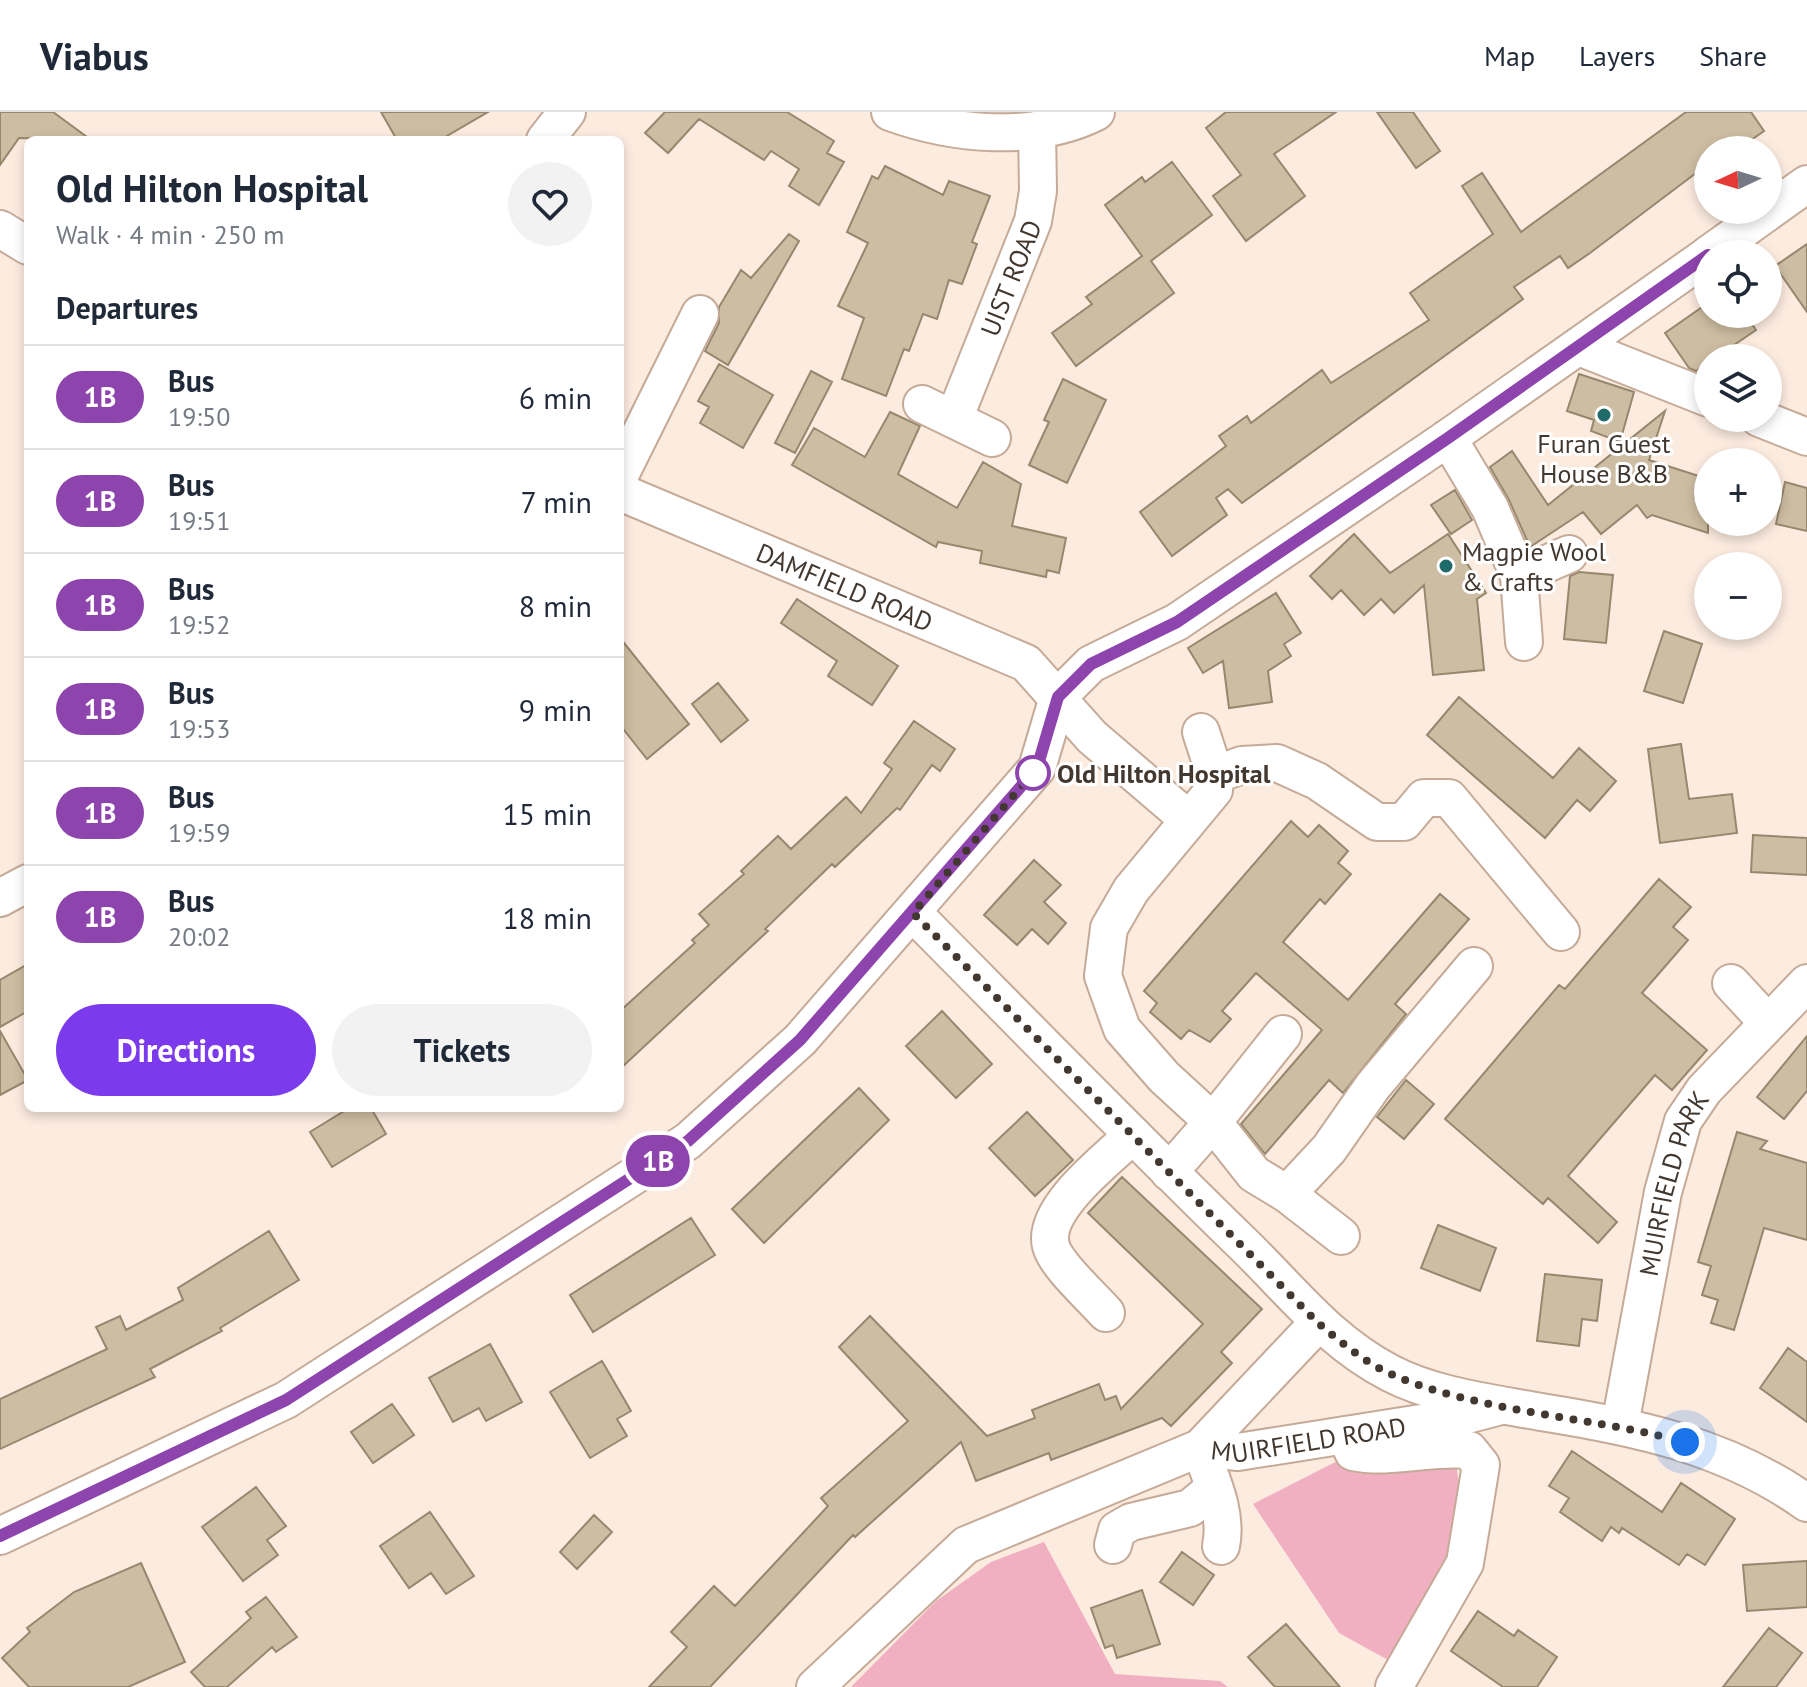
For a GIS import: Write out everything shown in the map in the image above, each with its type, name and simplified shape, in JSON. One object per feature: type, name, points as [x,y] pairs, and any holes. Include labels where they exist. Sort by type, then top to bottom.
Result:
[{"type":"street","points":[[890,112],[923,124],[979,132],[1037,130],[1096,112]]},
{"type":"street","name":"UIST ROAD","points":[[992,438],[938,412],[1033,221],[1038,191],[1037,130]]},
{"type":"street","points":[[1728,240],[1807,184]]},
{"type":"street","points":[[0,229],[24,244]]},
{"type":"street","points":[[0,1536],[286,1400],[688,1141],[800,1040],[1037,768],[1058,697],[1091,664],[1177,622],[1448,438],[1694,264]]},
{"type":"street","points":[[624,467],[700,314]]},
{"type":"street","points":[[1579,347],[1694,392]]},
{"type":"street","points":[[1782,427],[1807,437]]},
{"type":"street","points":[[1448,438],[1490,508],[1519,576],[1524,642]]},
{"type":"street","name":"DAMFIELD ROAD","points":[[624,494],[1026,663],[1092,737],[1188,819]]},
{"type":"street","points":[[1519,576],[1569,554]]},
{"type":"street","points":[[1201,732],[1215,775],[1214,790],[1131,890],[1109,928],[1103,976],[1122,1029],[1164,1077],[1213,1122],[1254,1174],[1287,1194],[1341,1236]]},
{"type":"street","points":[[1215,775],[1242,765],[1277,763],[1317,781],[1377,822],[1404,822],[1424,798],[1449,798],[1561,932]]},
{"type":"street","points":[[0,898],[24,885]]},
{"type":"street","points":[[913,913],[1318,1323],[1353,1352],[1392,1375],[1502,1405]]},
{"type":"street","points":[[1287,1194],[1329,1149],[1373,1086],[1474,966]]},
{"type":"street","points":[[1731,983],[1768,1023]]},
{"type":"street","name":"MUIRFIELD PARK","points":[[1620,1425],[1663,1192],[1683,1121],[1704,1090],[1807,983]]},
{"type":"street","points":[[1169,1172],[1283,1034]]},
{"type":"street","points":[[1106,1313],[1056,1256],[1050,1244],[1053,1223],[1061,1205],[1133,1135]]},
{"type":"street","points":[[1221,1546],[1224,1534],[1221,1507],[1200,1448],[1318,1323]]},
{"type":"street","name":"MUIRFIELD ROAD","points":[[837,1679],[966,1545],[1200,1448],[1238,1452],[1459,1417],[1502,1405],[1620,1425],[1685,1442],[1737,1461],[1807,1503]]},
{"type":"street","points":[[1346,1435],[1353,1452],[1365,1455],[1378,1457],[1441,1447],[1469,1450],[1481,1465],[1465,1563],[1394,1687]]},
{"type":"street","points":[[1113,1545],[1117,1530],[1131,1522],[1190,1508],[1214,1488]]},
{"type":"shaded area","points":[[1355,1452],[1455,1458],[1474,1580],[1408,1671],[1339,1633],[1253,1504]]},
{"type":"shaded area","points":[[1044,1542],[1115,1674],[1220,1681],[1228,1687],[851,1687],[936,1601],[991,1562]]},
{"type":"building","points":[[0,112],[53,112],[86,136],[24,136],[19,138],[0,165]]},
{"type":"building","points":[[381,112],[488,112],[447,136],[395,136]]},
{"type":"building","points":[[665,112],[787,112],[834,141],[827,153],[844,162],[819,205],[789,186],[799,169],[771,151],[764,160],[699,119],[668,153],[645,133]]},
{"type":"building","points":[[1226,112],[1336,112],[1274,154],[1305,196],[1246,241],[1213,196],[1241,175],[1206,128]]},
{"type":"building","points":[[1377,112],[1413,112],[1440,151],[1416,168]]},
{"type":"building","points":[[1686,112],[1751,112],[1764,131],[1757,136],[1694,136],[1694,175],[1568,268],[1560,256],[1514,287],[1523,299],[1242,503],[1228,489],[1216,498],[1227,515],[1172,556],[1140,512],[1226,446],[1219,436],[1247,416],[1251,423],[1322,370],[1331,383],[1429,320],[1410,293],[1493,234],[1462,186],[1482,173],[1521,232]]},
{"type":"building","points":[[1172,162],[1212,215],[1151,261],[1174,293],[1076,366],[1052,333],[1092,304],[1086,297],[1142,256],[1105,205],[1142,177],[1145,182]]},
{"type":"building","points":[[885,166],[943,195],[949,181],[990,196],[972,242],[977,244],[962,284],[949,280],[937,319],[923,314],[909,351],[904,349],[886,396],[842,379],[864,318],[838,306],[868,243],[847,232],[872,176],[878,179]]},
{"type":"building","points":[[789,234],[799,241],[728,365],[705,351],[719,323],[719,307],[741,270],[751,278]]},
{"type":"building","points":[[1807,244],[1807,312],[1782,276],[1782,261]]},
{"type":"building","points":[[1694,313],[1694,328],[1756,330],[1736,344],[1694,344],[1694,370],[1689,368],[1665,333]]},
{"type":"building","points":[[719,364],[773,395],[743,448],[700,423],[709,407],[698,401]]},
{"type":"building","points":[[811,371],[832,382],[795,453],[775,443]]},
{"type":"building","name":"Furan Guest House B&B","points":[[1579,374],[1634,392],[1620,442],[1591,431],[1594,420],[1567,411]]},
{"type":"building","points":[[1063,379],[1106,400],[1067,483],[1029,465],[1049,422],[1044,420]]},
{"type":"building","points":[[1665,411],[1649,460],[1694,474],[1694,528],[1652,515],[1647,518],[1637,505],[1601,534],[1583,512],[1530,547],[1490,467],[1512,451],[1548,505]]},
{"type":"building","points":[[890,412],[920,426],[898,474],[957,508],[983,462],[1021,484],[1012,526],[1066,538],[1059,573],[1047,570],[1046,577],[980,563],[982,551],[938,542],[936,547],[792,465],[814,428],[865,457]]},
{"type":"building","points":[[1785,482],[1807,488],[1807,531],[1782,525]]},
{"type":"building","points":[[1455,490],[1472,520],[1451,534],[1431,505]]},
{"type":"building","points":[[1354,534],[1390,573],[1448,534],[1486,593],[1477,599],[1484,670],[1433,675],[1424,585],[1394,613],[1381,599],[1364,615],[1341,590],[1332,599],[1310,576]]},
{"type":"building","points":[[1579,572],[1613,575],[1606,643],[1564,639],[1570,576]]},
{"type":"building","points":[[1276,593],[1301,633],[1284,644],[1291,656],[1268,671],[1272,702],[1229,708],[1223,661],[1203,673],[1188,648]]},
{"type":"building","points":[[797,599],[898,666],[872,705],[828,676],[837,661],[781,623]]},
{"type":"building","points":[[1664,631],[1702,644],[1683,703],[1644,691]]},
{"type":"building","points":[[624,643],[689,724],[647,759],[624,730]]},
{"type":"building","points":[[718,683],[748,720],[721,742],[692,704]]},
{"type":"building","points":[[1459,697],[1553,778],[1579,748],[1616,781],[1590,811],[1577,800],[1545,838],[1427,735]]},
{"type":"building","points":[[914,721],[955,749],[940,771],[932,765],[900,810],[897,808],[835,867],[832,864],[765,929],[768,931],[624,1065],[624,1007],[695,943],[692,940],[709,925],[699,914],[744,874],[741,871],[778,836],[791,849],[846,797],[861,813],[892,769],[884,763]]},
{"type":"building","points":[[1681,744],[1689,799],[1732,794],[1737,833],[1660,843],[1648,749]]},
{"type":"building","points":[[1291,821],[1308,837],[1319,825],[1348,851],[1338,863],[1351,874],[1325,904],[1320,899],[1283,942],[1348,1000],[1440,894],[1469,919],[1395,1004],[1406,1014],[1343,1093],[1329,1080],[1265,1154],[1241,1124],[1322,1030],[1256,973],[1222,1011],[1231,1019],[1210,1042],[1189,1030],[1181,1039],[1150,1012],[1157,1003],[1144,991]]},
{"type":"building","points":[[1753,835],[1807,838],[1807,875],[1751,872]]},
{"type":"building","points":[[1034,860],[1061,885],[1044,902],[1066,923],[1048,944],[1032,929],[1017,945],[984,915]]},
{"type":"building","points":[[1659,879],[1691,907],[1673,927],[1688,940],[1642,993],[1707,1050],[1672,1090],[1655,1075],[1568,1176],[1617,1222],[1598,1243],[1548,1198],[1543,1204],[1445,1119],[1559,985],[1565,989]]},
{"type":"building","points":[[24,966],[24,1013],[0,1027],[0,980]]},
{"type":"building","points":[[942,1011],[992,1064],[956,1098],[906,1046]]},
{"type":"building","points":[[0,1031],[24,1073],[24,1082],[0,1095]]},
{"type":"building","points":[[1807,1036],[1807,1091],[1784,1119],[1757,1097]]},
{"type":"building","points":[[1406,1080],[1434,1104],[1404,1139],[1377,1117]]},
{"type":"building","points":[[859,1088],[889,1120],[764,1243],[732,1209]]},
{"type":"building","points":[[342,1112],[373,1112],[386,1134],[332,1167],[310,1132]]},
{"type":"building","points":[[1027,1112],[1073,1160],[1035,1196],[989,1148]]},
{"type":"building","points":[[1737,1132],[1767,1141],[1760,1149],[1807,1163],[1807,1240],[1764,1228],[1734,1330],[1711,1323],[1718,1300],[1702,1295],[1711,1266],[1698,1262]]},
{"type":"building","points":[[1122,1177],[1262,1309],[1221,1352],[1232,1363],[1171,1426],[1162,1418],[1051,1460],[1049,1453],[976,1481],[961,1442],[855,1537],[853,1535],[710,1687],[649,1687],[687,1647],[671,1632],[714,1586],[735,1606],[828,1506],[821,1498],[908,1421],[839,1347],[870,1316],[987,1436],[1035,1418],[1032,1410],[1099,1384],[1105,1400],[1116,1396],[1121,1409],[1203,1324],[1088,1213]]},
{"type":"building","points":[[691,1218],[715,1255],[593,1332],[570,1295]]},
{"type":"building","points":[[1438,1225],[1496,1248],[1480,1291],[1421,1268]]},
{"type":"building","points":[[269,1231],[299,1280],[220,1328],[222,1331],[150,1369],[155,1377],[0,1449],[0,1399],[107,1349],[96,1327],[120,1316],[126,1330],[183,1300],[178,1288]]},
{"type":"building","points":[[1545,1274],[1602,1280],[1597,1321],[1582,1319],[1579,1346],[1537,1341]]},
{"type":"building","points":[[490,1344],[522,1402],[486,1421],[479,1408],[453,1422],[429,1378]]},
{"type":"building","points":[[1788,1348],[1807,1362],[1807,1422],[1760,1388]]},
{"type":"building","points":[[602,1361],[631,1411],[617,1419],[627,1436],[590,1458],[550,1392]]},
{"type":"building","points":[[392,1404],[414,1435],[373,1463],[351,1432]]},
{"type":"building","points":[[1572,1451],[1662,1512],[1681,1483],[1735,1519],[1705,1565],[1687,1554],[1679,1565],[1622,1528],[1619,1533],[1611,1527],[1602,1541],[1560,1512],[1569,1498],[1549,1486]]},
{"type":"building","points":[[256,1487],[286,1526],[267,1540],[278,1555],[243,1581],[202,1527]]},
{"type":"building","points":[[430,1512],[474,1576],[446,1594],[431,1573],[409,1588],[380,1546]]},
{"type":"building","points":[[594,1515],[612,1532],[577,1569],[560,1552]]},
{"type":"building","points":[[1182,1552],[1214,1575],[1193,1605],[1160,1582]]},
{"type":"building","points":[[1807,1561],[1807,1607],[1747,1611],[1743,1565]]},
{"type":"building","points":[[141,1563],[185,1662],[128,1687],[29,1687],[2,1658],[30,1632],[27,1628],[74,1592]]},
{"type":"building","points":[[1142,1590],[1160,1644],[1117,1658],[1113,1645],[1105,1648],[1091,1608]]},
{"type":"building","points":[[266,1597],[297,1637],[276,1652],[272,1647],[227,1687],[205,1687],[191,1672],[251,1618],[246,1612]]},
{"type":"building","points":[[1478,1611],[1514,1636],[1518,1630],[1557,1657],[1537,1687],[1503,1687],[1451,1651]]},
{"type":"building","points":[[1286,1624],[1340,1687],[1275,1687],[1248,1657]]},
{"type":"building","points":[[1769,1628],[1802,1653],[1776,1687],[1723,1687]]},
{"type":"bus line","name":"1B","points":[[0,1536],[286,1400],[688,1141],[800,1040],[1037,768],[1058,697],[1091,664],[1177,622],[1448,438],[1694,265]]},
{"type":"place","name":"Furan Guest House B&B","points":[[1604,415]]},
{"type":"place","name":"Magpie Wool & Crafts","points":[[1446,566]]},
{"type":"place","name":"Old Hilton Hospital","points":[[1033,773]]},
{"type":"route","points":[[1033,773],[1037,768],[913,913],[1318,1323],[1353,1352],[1392,1375],[1436,1389],[1502,1405],[1620,1425],[1685,1442]]}]
